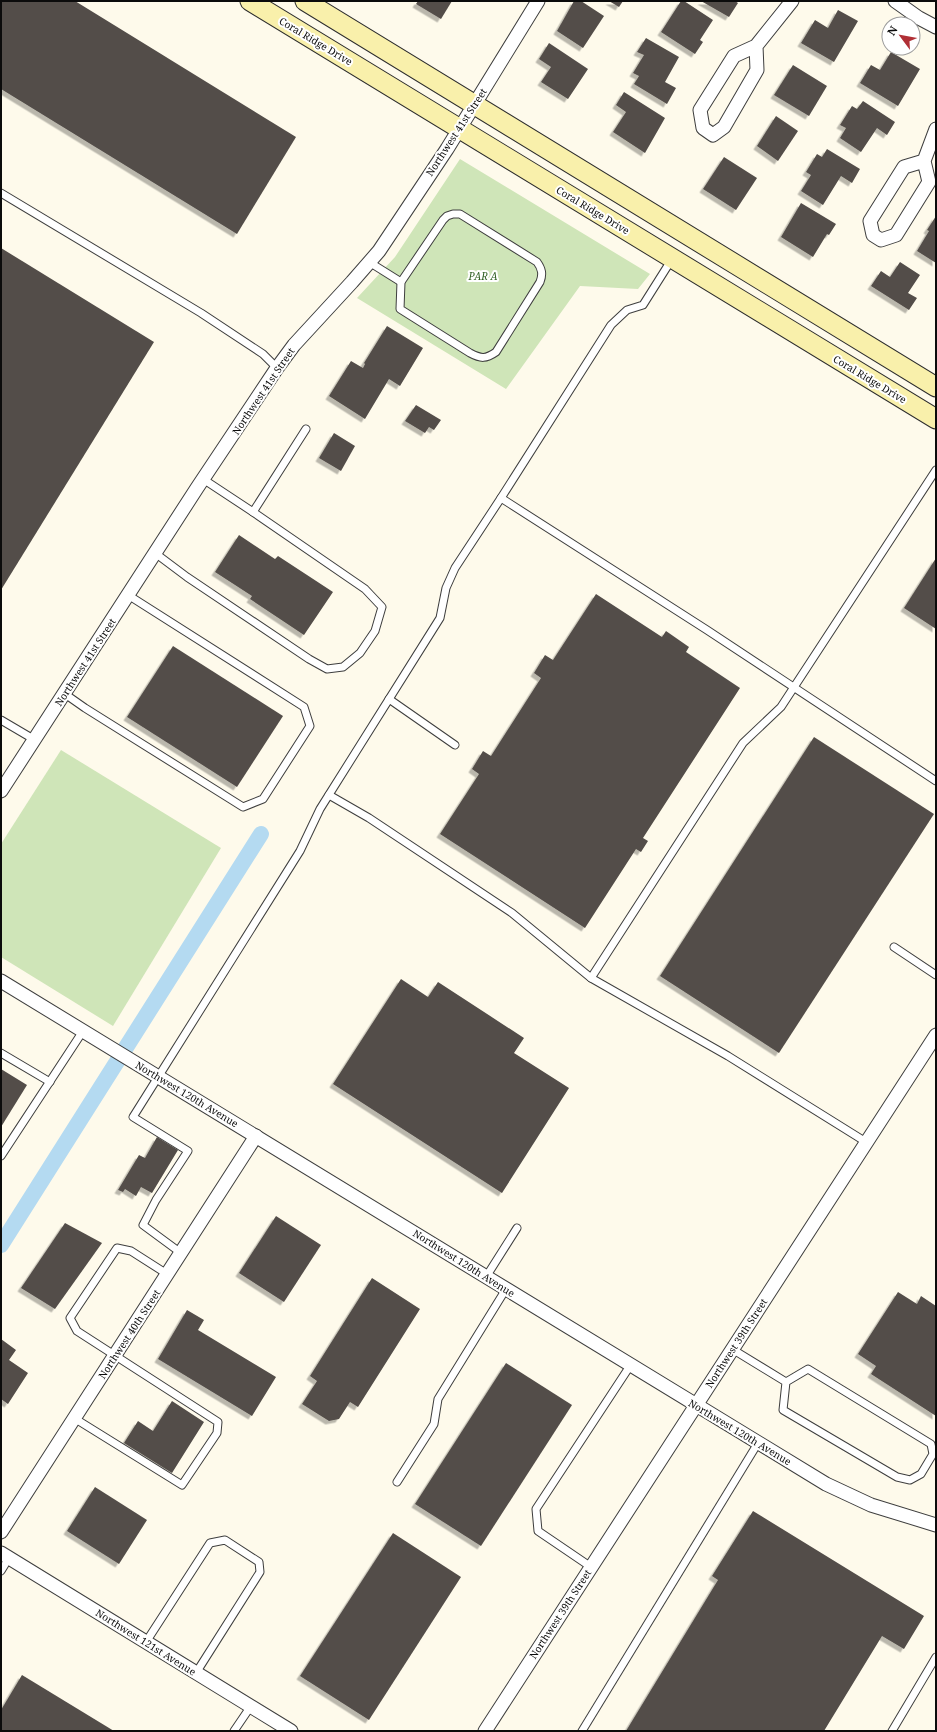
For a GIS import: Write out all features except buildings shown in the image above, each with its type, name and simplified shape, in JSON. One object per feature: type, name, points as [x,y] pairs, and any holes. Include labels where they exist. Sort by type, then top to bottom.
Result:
[{"type":"main road","name":"Coral Ridge Drive","points":[[250,1],[936,419]]},
{"type":"main road","points":[[305,1],[936,387]]},
{"type":"street","name":"Northwest 41st Street","points":[[1,791],[203,479],[277,368],[294,345],[379,251],[474,105],[538,1]]},
{"type":"street","points":[[756,46],[757,70],[724,127],[713,134],[702,128],[700,110],[734,56],[756,46],[792,1]]},
{"type":"street","points":[[895,1],[919,18],[936,27]]},
{"type":"street","points":[[924,160],[904,167],[870,221],[873,234],[881,240],[896,235],[929,182],[924,160],[936,129]]},
{"type":"street","name":"Northwest 120th Avenue","points":[[1,981],[630,1366],[826,1484],[871,1505],[936,1525]]},
{"type":"street","name":"Northwest 39th Street","points":[[485,1731],[936,1035]]},
{"type":"street","name":"Northwest 40th Street","points":[[1,1532],[256,1136]]},
{"type":"street","name":"Northwest 121st Avenue","points":[[5,1556],[291,1731]]},
{"type":"lane","points":[[1,193],[201,313],[263,354],[277,368]]},
{"type":"lane","points":[[453,214],[460,214],[537,262],[541,267],[543,276],[496,352],[488,358],[480,358],[470,353],[400,309],[401,282],[442,220],[453,214]]},
{"type":"lane","points":[[181,1253],[143,1225],[156,1200],[188,1151],[133,1117],[300,851],[329,795],[440,618],[446,588],[455,568],[611,325],[627,310],[643,305],[673,258]]},
{"type":"lane","points":[[369,262],[401,282]]},
{"type":"lane","points":[[253,512],[306,429]]},
{"type":"lane","points":[[591,978],[743,744],[781,707],[936,470]]},
{"type":"lane","points":[[155,553],[188,578],[309,660],[327,669],[343,667],[360,653],[375,631],[382,607],[365,589],[203,479]]},
{"type":"lane","points":[[501,498],[794,687],[936,781]]},
{"type":"lane","points":[[65,694],[242,807],[263,799],[302,739],[310,726],[304,707],[128,595]]},
{"type":"lane","points":[[389,699],[455,745]]},
{"type":"lane","points":[[1,720],[34,740]]},
{"type":"lane","points":[[329,795],[369,818],[512,913],[591,978],[728,1056],[866,1142]]},
{"type":"lane","points":[[894,947],[936,975]]},
{"type":"lane","points":[[1,1156],[83,1031]]},
{"type":"lane","points":[[1,1052],[50,1082]]},
{"type":"lane","points":[[486,1277],[517,1228]]},
{"type":"lane","points":[[74,1418],[182,1485],[217,1433],[218,1422],[77,1331],[70,1318],[117,1248],[131,1251],[167,1274]]},
{"type":"lane","points":[[397,1482],[434,1424],[438,1399],[506,1289]]},
{"type":"lane","points":[[732,1349],[786,1382]]},
{"type":"lane","points":[[591,1567],[538,1531],[536,1509],[630,1366]]},
{"type":"lane","points":[[808,1369],[931,1444],[935,1453],[921,1474],[910,1480],[897,1477],[783,1410],[786,1382],[808,1369]]},
{"type":"lane","points":[[582,1731],[758,1443]]},
{"type":"lane","points":[[146,1642],[210,1543],[225,1540],[259,1562],[260,1572],[196,1673]]},
{"type":"lane","points":[[1,1571],[5,1556]]},
{"type":"lane","points":[[892,1731],[936,1657]]},
{"type":"lane","points":[[234,1731],[251,1706]]},
{"type":"green space","name":"PAR A","points":[[460,159],[650,274],[638,289],[580,286],[506,389],[357,298],[395,257]]},
{"type":"green space","points":[[61,750],[221,848],[113,1026],[1,957],[1,844]]},
{"type":"waterway","points":[[1,1245],[261,834]]}]
